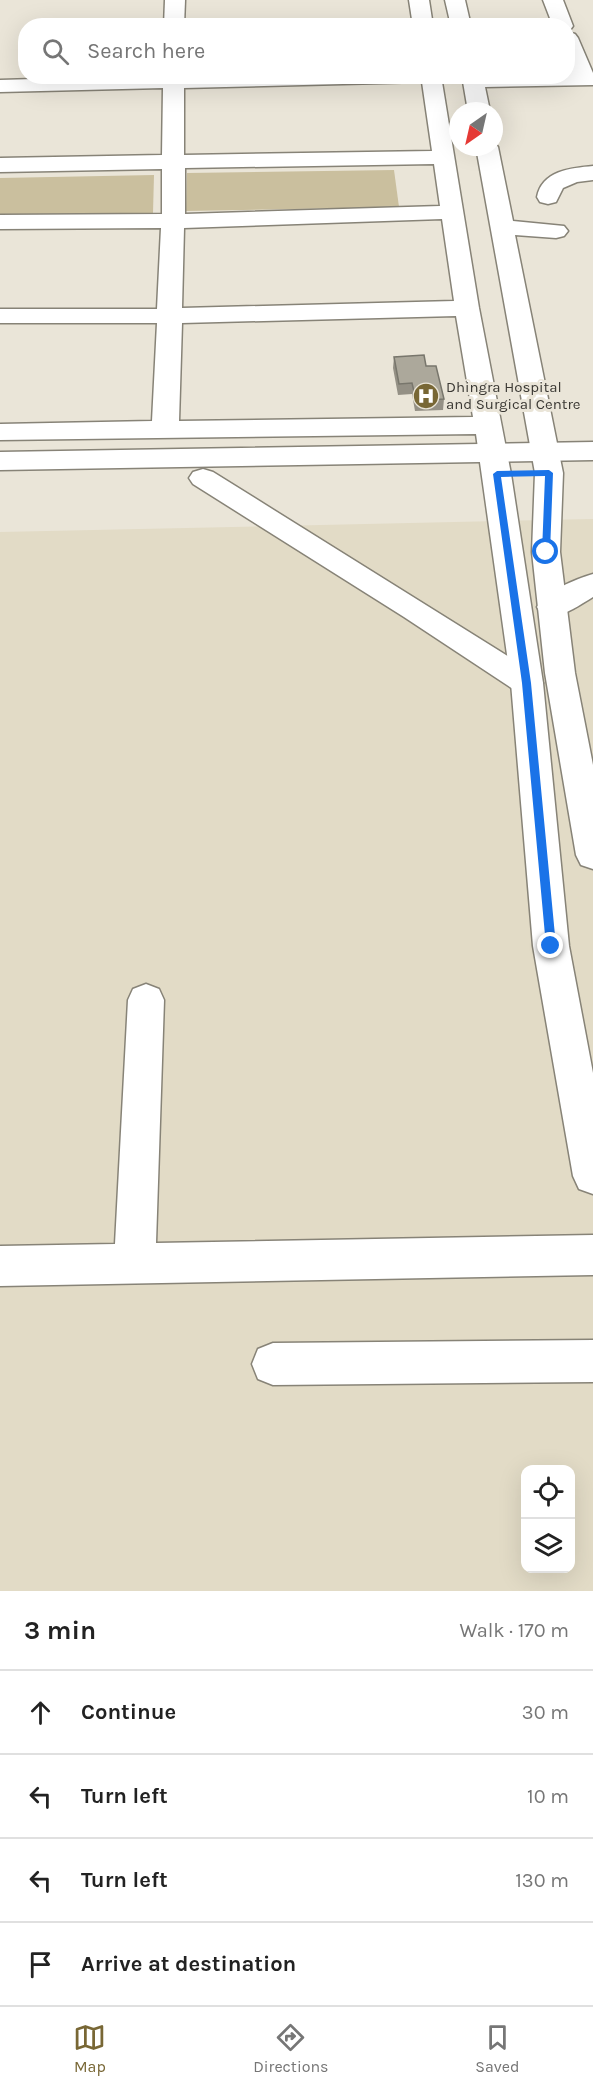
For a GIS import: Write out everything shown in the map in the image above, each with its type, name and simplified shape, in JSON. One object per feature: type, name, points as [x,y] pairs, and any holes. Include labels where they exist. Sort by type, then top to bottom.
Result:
[{"type":"street","points":[[174,18],[175,0]]},
{"type":"street","points":[[419,0],[422,18]]},
{"type":"street","points":[[455,0],[458,18]]},
{"type":"street","points":[[554,0],[560,18]]},
{"type":"street","points":[[575,54],[588,79]]},
{"type":"street","points":[[0,86],[58,84]]},
{"type":"street","points":[[165,429],[167,316],[173,221],[174,84]]},
{"type":"street","points":[[432,84],[467,308],[492,450],[527,683],[551,946],[593,1176]]},
{"type":"street","points":[[473,84],[477,102]]},
{"type":"street","points":[[489,156],[547,462],[546,552],[552,607],[560,673],[593,855]]},
{"type":"street","points":[[0,165],[444,157]]},
{"type":"street","points":[[548,197],[550,186],[559,180],[574,174],[593,173]]},
{"type":"street","points":[[0,222],[173,221],[453,212]]},
{"type":"street","points":[[504,227],[556,231]]},
{"type":"street","points":[[0,316],[167,316],[467,308]]},
{"type":"street","points":[[0,432],[165,429],[492,450],[593,473]]},
{"type":"street","points":[[0,461],[492,450]]},
{"type":"street","points":[[0,480],[203,478],[492,450]]},
{"type":"street","points":[[547,462],[593,451]]},
{"type":"street","points":[[203,478],[527,683]]},
{"type":"street","points":[[552,607],[593,584]]},
{"type":"street","points":[[135,1264],[146,1000]]},
{"type":"street","points":[[0,1266],[593,1255]]},
{"type":"street","points":[[273,1365],[593,1361]]},
{"type":"shaded area","points":[[394,170],[399,207],[186,211],[187,173]]},
{"type":"shaded area","points":[[154,175],[153,213],[0,215],[0,178]]},
{"type":"shaded area","points":[[593,519],[593,1591],[0,1591],[0,532]]},
{"type":"building","points":[[424,355],[426,366],[436,366],[444,399],[416,400],[412,383],[399,384],[394,357]]},
{"type":"place","name":"Dhingra Hospital and Surgical Centre","points":[[426,396]]},
{"type":"route","points":[[546,552],[549,473],[497,474],[527,683],[551,946]]}]
